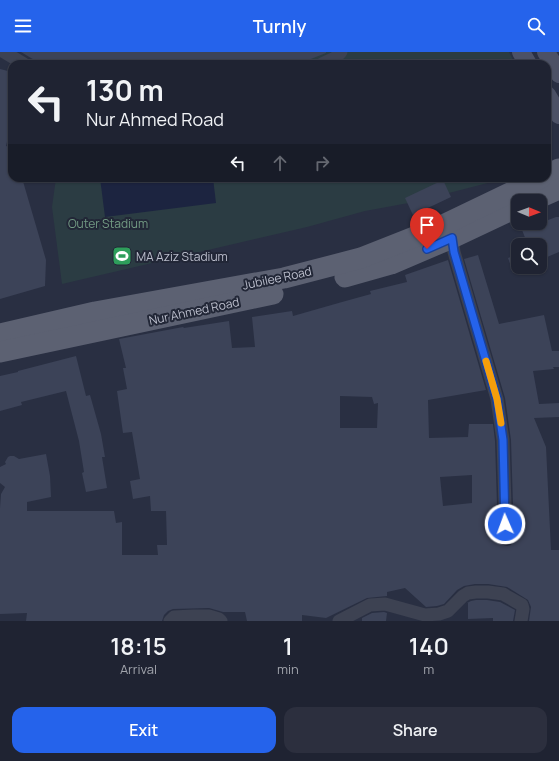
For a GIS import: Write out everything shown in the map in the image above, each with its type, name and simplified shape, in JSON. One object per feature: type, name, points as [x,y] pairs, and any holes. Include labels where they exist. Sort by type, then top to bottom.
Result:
[{"type":"main road","points":[[551,60],[559,74]]},
{"type":"main road","points":[[551,102],[559,115]]},
{"type":"main road","name":"Jubilee Road","points":[[0,334],[95,312],[284,278],[361,258],[437,228],[533,182]]},
{"type":"main road","points":[[547,194],[559,189]]},
{"type":"main road","name":"Nur Ahmed Road","points":[[0,352],[332,281],[391,264],[511,210]]},
{"type":"street","points":[[4,52],[17,60]]},
{"type":"street","points":[[331,60],[341,52]]},
{"type":"street","points":[[452,238],[454,252],[497,399],[503,440],[506,538]]},
{"type":"street","points":[[339,621],[370,606],[385,604],[425,615],[439,614],[448,611],[468,593],[488,592],[503,594],[522,604],[523,609],[521,621]]},
{"type":"street","points":[[170,621],[174,617],[193,616],[209,616],[221,621]]},
{"type":"green space","points":[[317,52],[509,52],[513,60],[304,60]]},
{"type":"green space","name":"MA Aziz Stadium","points":[[55,182],[492,182],[414,202],[365,211],[307,227],[62,284],[52,207]]},
{"type":"water","points":[[101,182],[213,182],[216,203],[105,217]]},
{"type":"building","points":[[21,52],[326,52],[308,60],[34,60]]},
{"type":"building","points":[[0,69],[8,71],[8,137],[6,146],[8,147],[8,182],[23,182],[46,260],[45,286],[0,299]]},
{"type":"building","points":[[439,182],[444,182],[451,197],[413,215],[405,198]]},
{"type":"building","points":[[559,217],[559,252],[547,257],[547,238],[525,238],[522,230],[547,230],[547,220]]},
{"type":"building","points":[[478,255],[499,324],[544,315],[552,351],[559,351],[559,367],[553,367],[554,369],[533,371],[539,404],[559,403],[559,417],[534,418],[546,447],[551,550],[559,550],[559,621],[529,621],[531,607],[528,600],[507,587],[488,584],[464,586],[457,590],[444,604],[426,607],[405,588],[387,592],[387,596],[367,598],[326,618],[302,615],[302,621],[247,621],[245,612],[223,612],[209,608],[173,609],[164,615],[162,621],[26,621],[27,613],[0,614],[0,508],[1,494],[5,487],[0,483],[0,467],[6,464],[5,462],[10,456],[14,456],[19,459],[46,454],[50,476],[51,497],[27,502],[27,511],[114,511],[116,523],[122,522],[122,555],[158,555],[157,545],[167,545],[166,511],[151,511],[150,496],[133,499],[130,481],[140,479],[132,432],[123,433],[117,391],[127,389],[123,368],[126,368],[119,339],[183,327],[229,321],[232,348],[255,347],[252,317],[292,311],[293,316],[371,294],[370,291],[407,282],[405,275],[448,260],[486,390],[428,400],[429,438],[468,437],[469,424],[493,424],[495,441],[498,538],[499,543],[507,546],[511,545],[514,538],[511,440],[505,398],[464,259]],"holes":[[[340,396],[372,397],[374,404],[378,403],[377,428],[340,428]],[[472,475],[472,503],[443,506],[440,477]]]},
{"type":"building","points":[[511,257],[511,266],[508,258]]},
{"type":"building","points":[[76,356],[86,396],[90,395],[101,434],[105,457],[102,457],[107,488],[86,492],[82,473],[84,472],[79,441],[66,391],[21,402],[22,405],[0,411],[0,376]]},
{"type":"building","points":[[476,600],[500,602],[515,610],[513,621],[493,621],[493,618],[468,619],[467,603]]},
{"type":"building","points":[[372,613],[387,613],[386,621],[362,621],[362,618]]},
{"type":"slow traffic","points":[[486,361],[497,399],[501,423]]},
{"type":"place","name":"MA Aziz Stadium","points":[[122,256]]},
{"type":"route","points":[[427,249],[452,238],[454,252],[497,399],[503,440],[505,524]]},
{"type":"park label","name":"Outer Stadium","points":[[108,223]]}]
